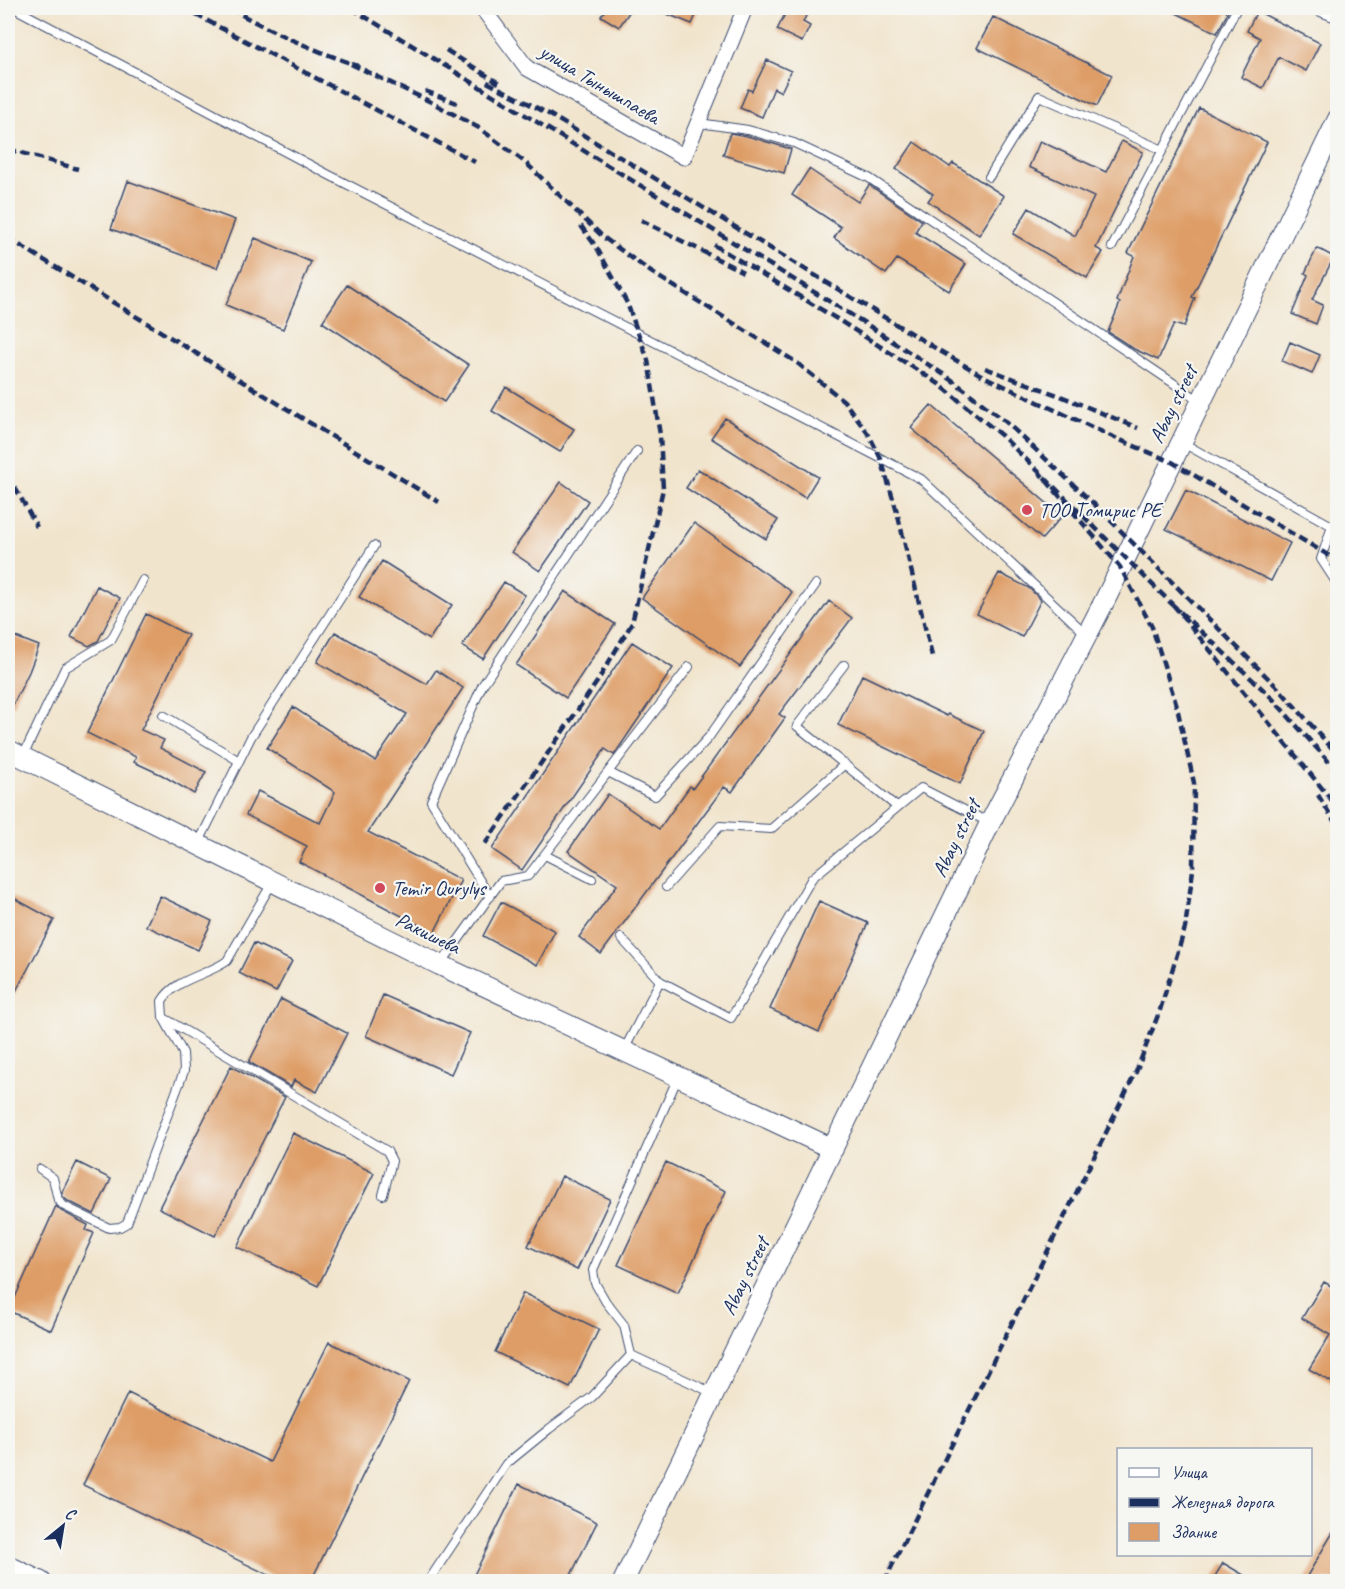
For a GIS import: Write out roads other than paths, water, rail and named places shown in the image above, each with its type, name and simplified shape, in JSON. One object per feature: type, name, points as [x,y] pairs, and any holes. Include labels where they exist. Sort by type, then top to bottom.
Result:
[{"type":"street","name":"улица Тынышпаева","points":[[482,8],[527,68],[684,157],[699,123]]},
{"type":"street","points":[[699,123],[745,8]]},
{"type":"street","points":[[1320,8],[1338,15]]},
{"type":"street","name":"Abay street","points":[[623,1581],[990,823],[1182,442],[1338,119]]},
{"type":"street","name":"Ракишева","points":[[15,753],[440,965],[833,1149]]},
{"type":"street","points":[[8,1566],[41,1581]]},
{"type":"lane","points":[[15,8],[339,180],[921,480],[1086,634]]},
{"type":"lane","points":[[1112,247],[1237,8]]},
{"type":"lane","points":[[989,177],[1039,96],[1163,150]]},
{"type":"lane","points":[[699,123],[748,130],[794,143],[869,178],[1201,402]]},
{"type":"lane","points":[[1182,442],[1335,523],[1321,559],[1338,585]]},
{"type":"lane","points":[[489,897],[431,801],[482,686],[638,451]]},
{"type":"lane","points":[[197,845],[251,737],[374,546]]},
{"type":"lane","points":[[15,753],[65,668],[111,640],[143,580]]},
{"type":"lane","points":[[608,772],[655,796],[710,737],[816,584]]},
{"type":"lane","points":[[844,665],[797,726],[897,807]]},
{"type":"lane","points":[[440,965],[501,881],[528,876],[689,667]]},
{"type":"lane","points":[[163,715],[239,761]]},
{"type":"lane","points":[[666,887],[720,826],[771,829],[845,764]]},
{"type":"lane","points":[[621,938],[660,981],[731,1018],[812,878],[921,788],[990,823]]},
{"type":"lane","points":[[544,855],[592,879]]},
{"type":"lane","points":[[40,1169],[53,1178],[58,1200],[64,1206],[109,1228],[120,1227],[127,1223],[184,1071],[183,1053],[163,1017],[162,1001],[173,986],[227,961],[272,883]]},
{"type":"lane","points":[[624,1052],[660,981]]},
{"type":"lane","points":[[163,1017],[387,1152],[392,1161],[383,1195]]},
{"type":"lane","points":[[631,1355],[624,1325],[595,1283],[593,1270],[678,1077]]},
{"type":"lane","points":[[631,1355],[714,1394]]},
{"type":"lane","points":[[431,1577],[506,1464],[592,1397],[631,1355]]},
{"type":"railway","points":[[183,8],[475,162]]},
{"type":"railway","points":[[230,8],[293,40],[358,66]]},
{"type":"railway","points":[[351,8],[863,322],[952,380],[1006,422],[1093,503],[1282,692],[1338,755]]},
{"type":"railway","points":[[446,50],[499,83]]},
{"type":"railway","points":[[351,64],[479,128],[526,163],[603,237],[651,272],[796,362],[844,401],[869,435],[881,459],[897,512],[932,656]]},
{"type":"railway","points":[[487,82],[547,113],[983,376],[1172,462],[1338,561]]},
{"type":"railway","points":[[425,91],[457,103]]},
{"type":"railway","points":[[8,149],[78,169]]},
{"type":"railway","points":[[641,220],[743,272]]},
{"type":"railway","points":[[485,844],[597,682],[632,623],[663,489],[660,435],[648,360],[627,303],[597,248],[579,223]]},
{"type":"railway","points":[[8,238],[439,502]]},
{"type":"railway","points":[[714,245],[939,384],[1002,436],[1039,472]]},
{"type":"railway","points":[[985,368],[1138,428]]},
{"type":"railway","points":[[884,1582],[1136,1072],[1160,1010],[1185,928],[1193,870],[1194,783],[1177,707],[1152,627],[1120,567],[1039,472],[1175,607]]},
{"type":"railway","points":[[8,475],[37,527]]},
{"type":"railway","points":[[1338,772],[1271,697],[1175,607],[1338,808]]},
{"type":"railway","points":[[1318,795],[1338,827]]},
{"type":"railway","points":[[1334,1328],[1338,1322]]},
{"type":"place","name":"ТОО Томирис РЕ","points":[[1027,510]]},
{"type":"place","name":"Temir Qurylys","points":[[380,888]]}]
